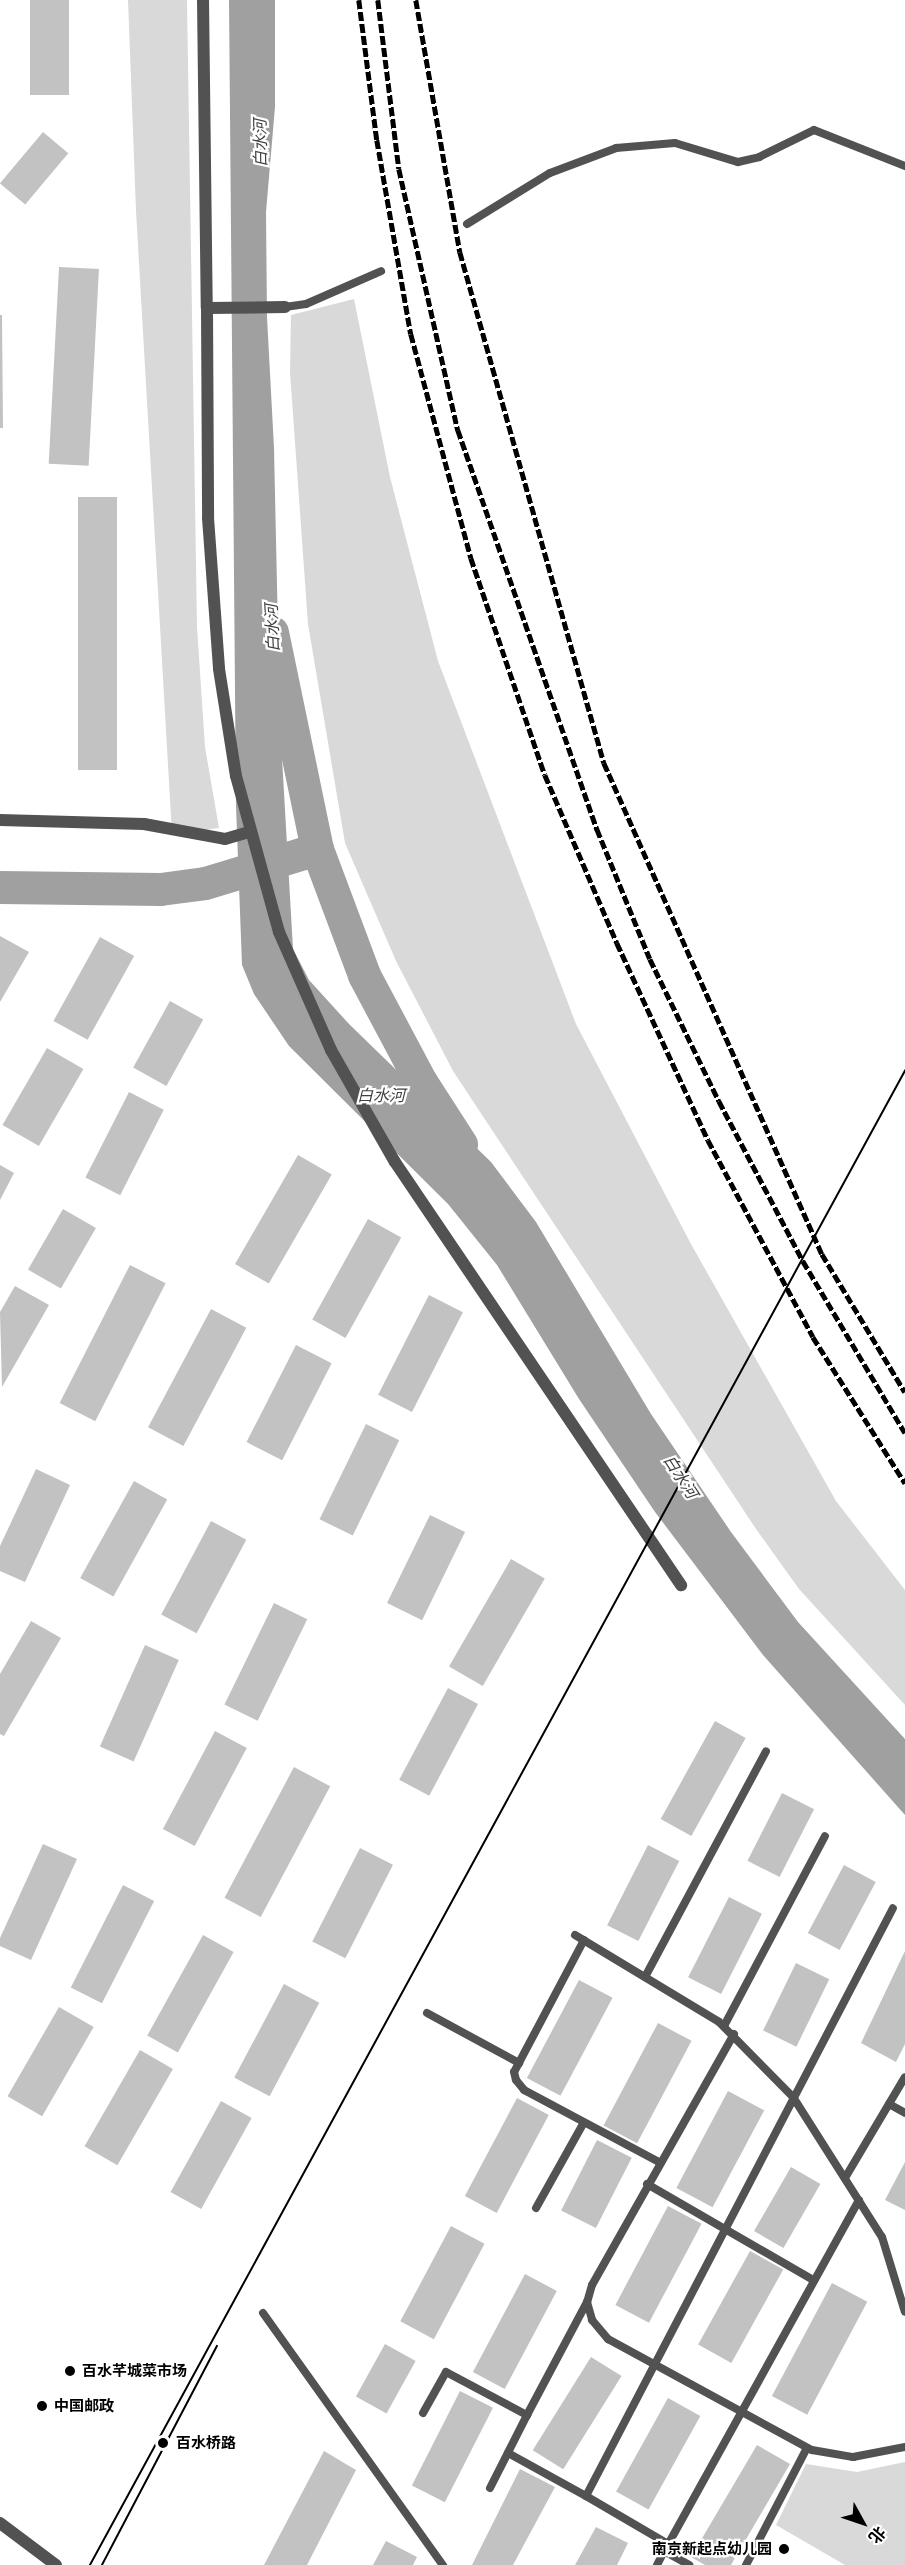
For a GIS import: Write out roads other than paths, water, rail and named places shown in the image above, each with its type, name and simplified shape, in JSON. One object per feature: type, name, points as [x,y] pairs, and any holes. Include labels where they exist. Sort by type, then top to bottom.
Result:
[{"type":"street","points":[[203,0],[212,308],[208,518],[219,669],[236,776],[255,854],[279,932],[331,1050],[394,1162],[681,1585]]},
{"type":"street","points":[[212,308],[285,307]]},
{"type":"street","points":[[0,820],[144,824],[225,839],[250,832]]},
{"type":"street","points":[[0,2523],[56,2565]]},
{"type":"lane","points":[[467,224],[550,173],[616,148],[675,143],[738,162],[759,157],[814,130],[848,140],[905,166]]},
{"type":"lane","points":[[285,307],[306,304],[381,271]]},
{"type":"lane","points":[[645,1977],[766,1751]]},
{"type":"lane","points":[[723,2026],[825,1836]]},
{"type":"lane","points":[[586,2496],[893,1908]]},
{"type":"lane","points":[[575,1935],[734,2034],[793,2097],[859,2200],[891,2259],[905,2312]]},
{"type":"lane","points":[[584,1940],[514,2072],[524,2090],[659,2162]]},
{"type":"lane","points":[[427,2013],[519,2062]]},
{"type":"lane","points":[[490,2488],[587,2302],[592,2284],[659,2162],[734,2034]]},
{"type":"lane","points":[[845,2178],[905,2077]]},
{"type":"lane","points":[[889,2104],[905,2114]]},
{"type":"lane","points":[[536,2208],[584,2122]]},
{"type":"lane","points":[[647,2184],[813,2280]]},
{"type":"lane","points":[[657,2565],[740,2411],[859,2200]]},
{"type":"lane","points":[[587,2302],[592,2320],[608,2339],[807,2448],[853,2457],[905,2447]]},
{"type":"lane","points":[[263,2313],[443,2565]]},
{"type":"lane","points":[[423,2413],[446,2372],[527,2415]]},
{"type":"lane","points":[[746,2565],[807,2448]]},
{"type":"lane","points":[[508,2453],[586,2496],[689,2565]]},
{"type":"water","name":"白水河","points":[[229,0],[275,0],[275,107],[266,212],[267,317],[274,448],[280,723],[293,949],[309,980],[349,1024],[491,1162],[536,1222],[651,1414],[731,1532],[798,1622],[905,1739],[905,1815],[763,1655],[655,1512],[579,1399],[497,1265],[448,1204],[289,1046],[254,994],[242,965],[236,806]]},
{"type":"waterway","name":"白水河","points":[[272,632],[317,849],[364,975],[421,1082],[461,1144]]},
{"type":"waterway","points":[[0,887],[160,889],[205,883],[317,849]]},
{"type":"tram line","points":[[90,2565],[905,1071]]},
{"type":"tram line","points":[[102,2565],[217,2346]]},
{"type":"railway","points":[[359,0],[377,140],[411,334],[471,558],[545,775],[617,943],[708,1140],[813,1337],[905,1483]]},
{"type":"railway","points":[[378,0],[399,169],[458,430],[597,829],[650,959],[719,1101],[803,1261],[905,1433]]},
{"type":"railway","points":[[416,0],[460,252],[604,763],[822,1254],[905,1392]]},
{"type":"place","name":"百水芊城菜市场","points":[[70,2371]]},
{"type":"place","name":"中国邮政","points":[[42,2406]]},
{"type":"place","name":"百水桥路","points":[[163,2443]]},
{"type":"place","name":"南京新起点幼儿园","points":[[784,2549]]}]
